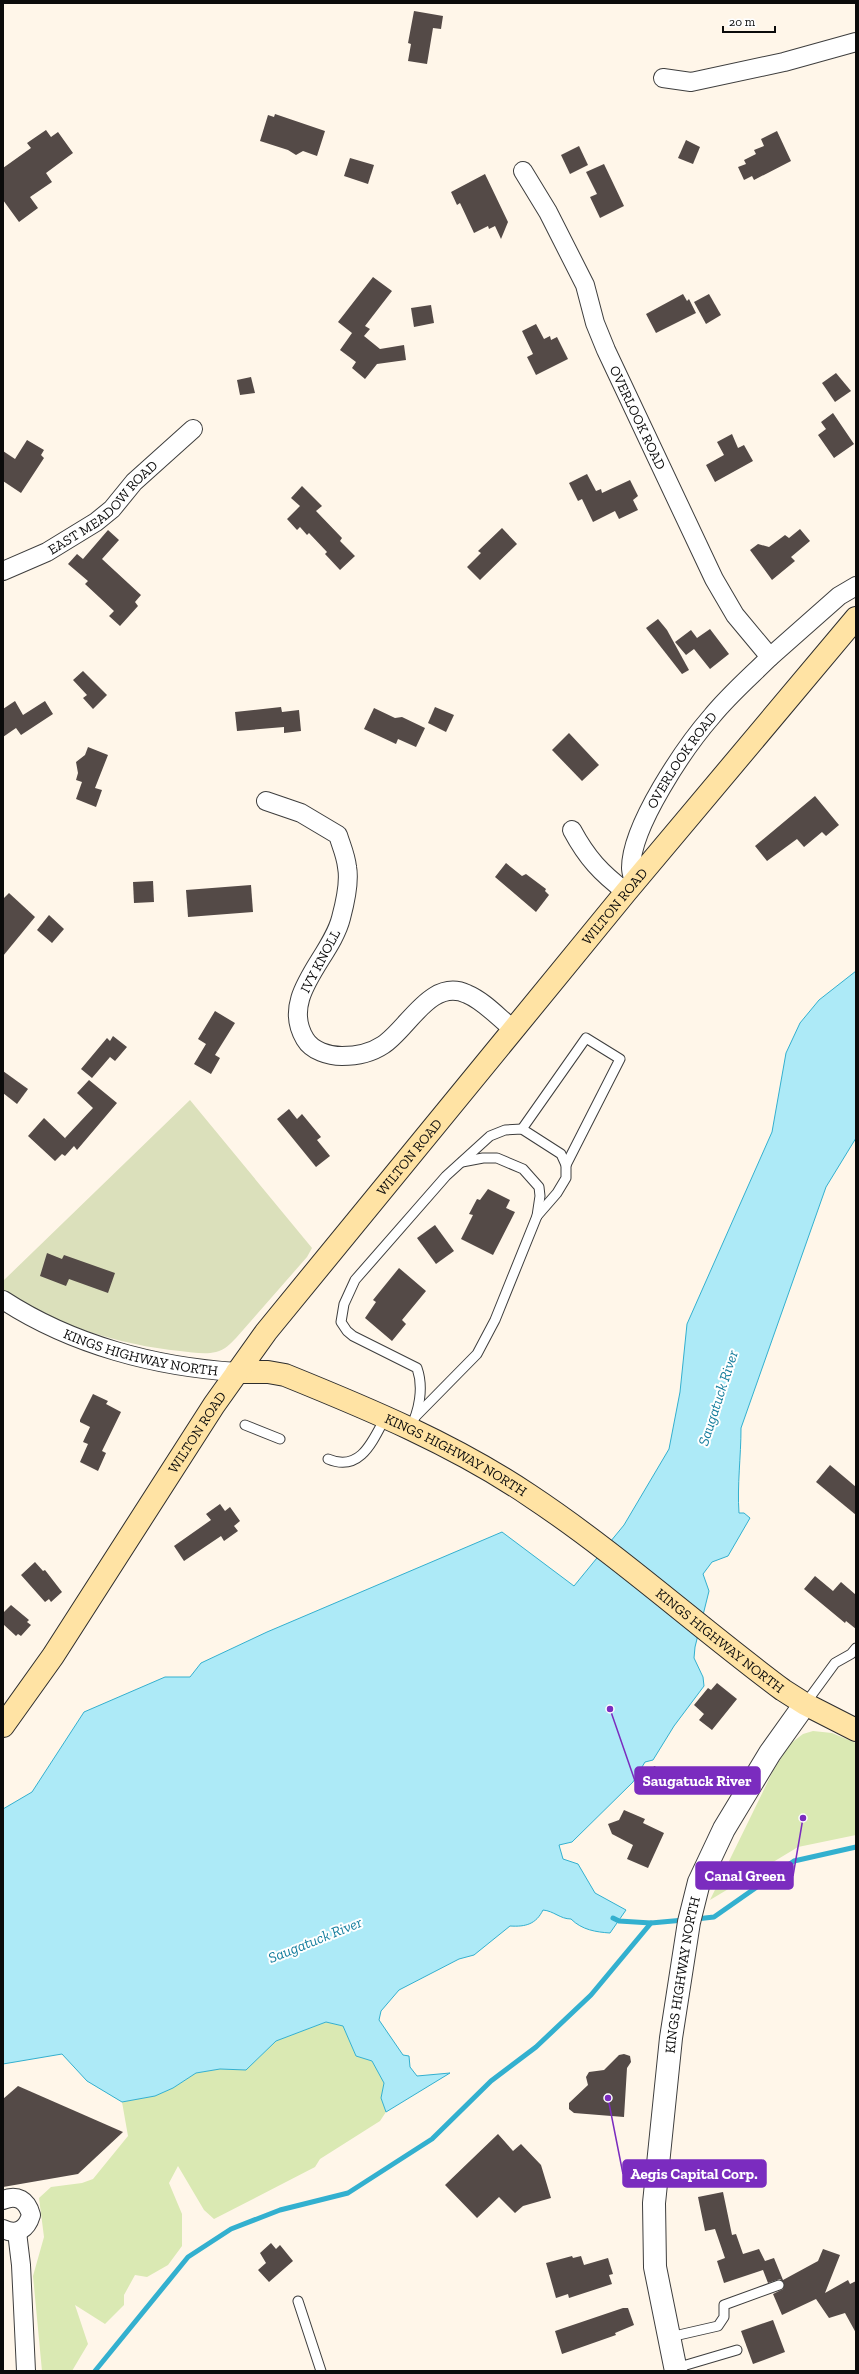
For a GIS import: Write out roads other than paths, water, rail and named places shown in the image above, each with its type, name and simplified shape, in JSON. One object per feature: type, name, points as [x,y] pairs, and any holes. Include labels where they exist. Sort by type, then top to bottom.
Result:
[{"type":"main road","name":"WILTON ROAD","points":[[3,1726],[54,1656],[236,1372],[281,1312],[630,887],[856,618]]},
{"type":"main road","name":"KINGS HIGHWAY NORTH","points":[[236,1372],[268,1372],[285,1375],[386,1416],[413,1422],[549,1509],[596,1543],[778,1687],[805,1704]]},
{"type":"main road","points":[[805,1704],[856,1730]]},
{"type":"street","points":[[663,78],[691,82],[784,62],[856,42]]},
{"type":"street","name":"OVERLOOK ROAD","points":[[523,171],[548,212],[585,285],[594,323],[714,579],[735,615],[770,657]]},
{"type":"street","name":"EAST MEADOW ROAD","points":[[3,571],[48,552],[96,522],[112,510],[134,482],[193,429]]},
{"type":"street","name":"OVERLOOK ROAD","points":[[630,887],[633,853],[646,818],[664,784],[712,715],[770,657],[839,596],[856,586]]},
{"type":"street","name":"IVY KNOLL","points":[[266,801],[301,813],[338,835],[348,868],[343,911],[334,938],[305,984],[299,1001],[298,1018],[300,1032],[307,1044],[331,1055],[353,1056],[369,1052],[383,1045],[436,995],[449,990],[468,994],[513,1029]]},
{"type":"street","points":[[572,830],[583,849],[600,871],[630,887]]},
{"type":"street","name":"KINGS HIGHWAY NORTH","points":[[3,1300],[54,1328],[90,1343],[194,1370],[236,1372]]},
{"type":"street","name":"KINGS HIGHWAY NORTH","points":[[676,2370],[668,2338],[655,2267],[654,2203],[664,2094],[683,1959],[696,1896],[707,1863],[724,1829],[770,1752],[805,1704]]},
{"type":"street","points":[[3,2200],[9,2197],[17,2197],[29,2207],[31,2215],[29,2222],[24,2228],[10,2230],[21,2264],[26,2371]]},
{"type":"lane","points":[[522,1129],[586,1038],[620,1059],[566,1165]]},
{"type":"lane","points":[[413,1422],[421,1380],[417,1368],[353,1336],[343,1327],[342,1313],[348,1291],[355,1280],[441,1182],[490,1136],[505,1130],[522,1129],[561,1154],[566,1165],[566,1178],[557,1193],[537,1216]]},
{"type":"lane","points":[[413,1422],[477,1354],[496,1320],[537,1216],[540,1196],[538,1187],[523,1169],[497,1158],[483,1158],[462,1162]]},
{"type":"lane","points":[[328,1459],[339,1463],[355,1459],[367,1452],[386,1416]]},
{"type":"lane","points":[[245,1425],[280,1439]]},
{"type":"lane","points":[[805,1704],[835,1663],[856,1648]]},
{"type":"lane","points":[[668,2338],[718,2326],[724,2317],[724,2305],[779,2285]]},
{"type":"lane","points":[[298,2301],[321,2371]]},
{"type":"lane","points":[[676,2370],[737,2350]]},
{"type":"water","points":[[856,971],[856,1138],[826,1187],[741,1428],[738,1492],[739,1513],[744,1513],[750,1518],[728,1556],[712,1562],[703,1574],[709,1591],[695,1647],[694,1658],[703,1677],[704,1686],[674,1726],[653,1760],[645,1762],[633,1782],[572,1842],[559,1845],[563,1859],[578,1864],[595,1893],[626,1910],[610,1933],[589,1930],[575,1923],[571,1919],[567,1919],[543,1910],[537,1919],[530,1924],[510,1926],[474,1955],[459,1959],[399,1990],[381,2011],[379,2020],[403,2055],[409,2056],[410,2067],[417,2076],[450,2073],[386,2112],[381,2098],[384,2083],[372,2061],[356,2056],[343,2026],[326,2022],[276,2041],[246,2070],[220,2069],[196,2073],[173,2088],[155,2096],[122,2102],[87,2081],[62,2054],[3,2064],[3,1809],[32,1792],[84,1712],[165,1677],[190,1677],[201,1663],[267,1632],[502,1532],[574,1586],[624,1525],[669,1449],[680,1392],[687,1324],[772,1132],[786,1053],[800,1023],[819,1000]]},
{"type":"waterway","points":[[696,1919],[714,1917],[794,1861],[856,1847]]},
{"type":"waterway","points":[[613,1918],[619,1921],[651,1923]]},
{"type":"waterway","points":[[95,2371],[188,2257],[231,2229],[280,2210],[348,2193],[432,2139],[491,2081],[536,2047],[591,1995],[651,1923],[684,1920]]},
{"type":"place","name":"Saugatuck River","points":[[610,1709]]},
{"type":"place","name":"Canal Green","points":[[803,1818]]},
{"type":"place","name":"Aegis Capital Corp.","points":[[608,2098]]}]
